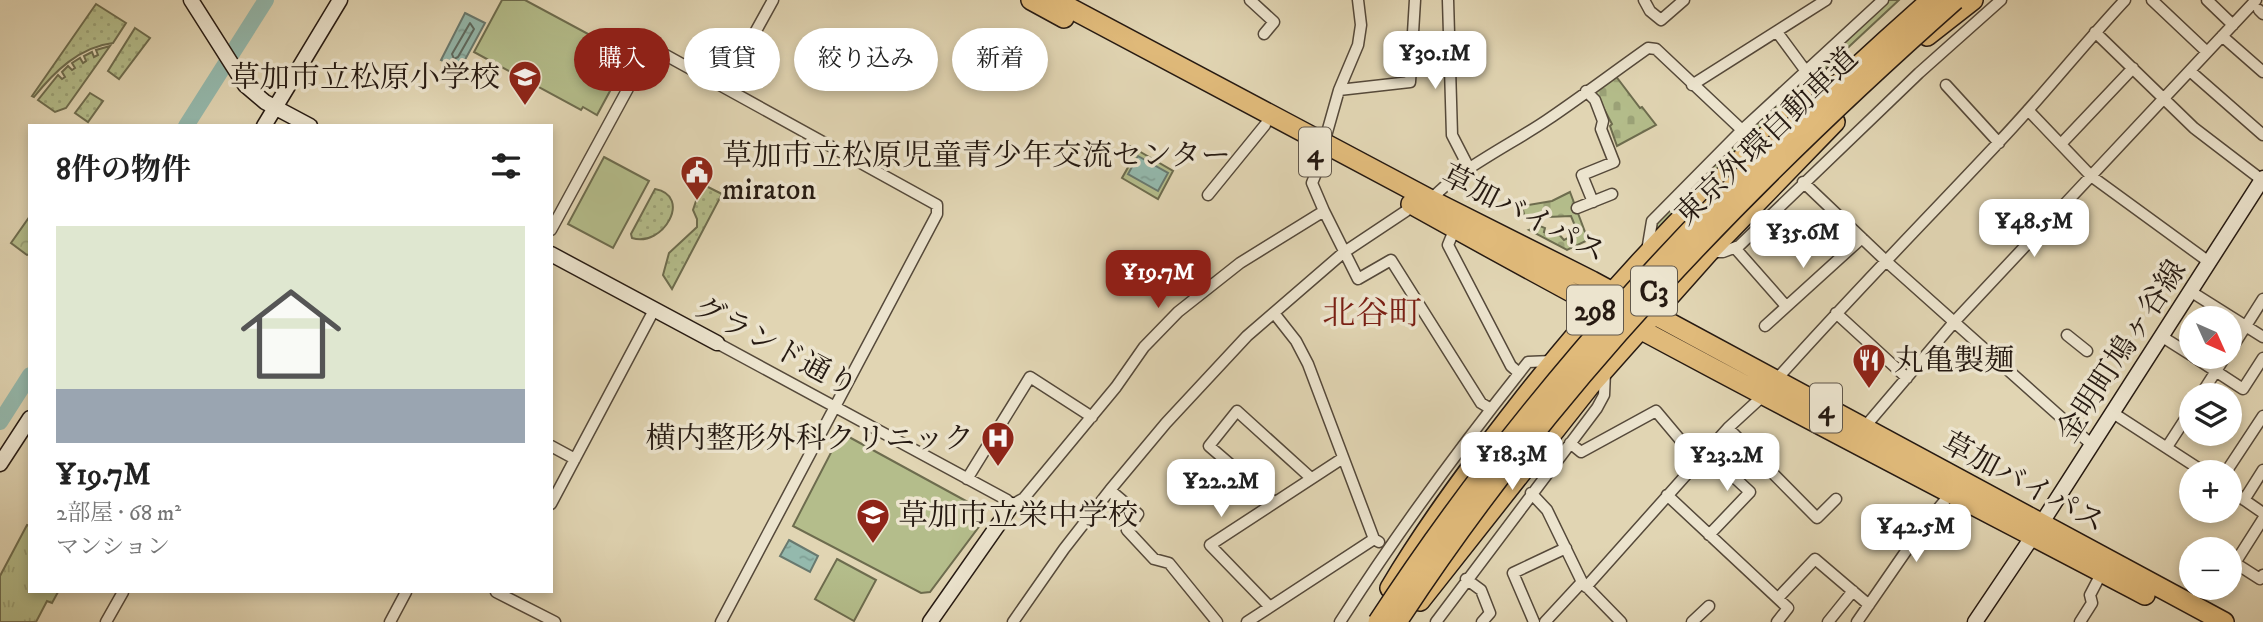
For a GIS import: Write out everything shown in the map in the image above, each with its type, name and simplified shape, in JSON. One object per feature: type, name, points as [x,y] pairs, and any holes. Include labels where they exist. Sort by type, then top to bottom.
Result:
[{"type":"highway","name":"草加バイパス","points":[[1031,0],[1265,124],[1432,200],[1612,291],[1654,314],[1770,387],[1952,492],[2037,530],[2224,622]]},
{"type":"highway","name":"草加バイパス","points":[[1055,0],[1323,149],[1412,204],[1597,307],[1640,330],[1863,429],[2037,530],[2102,572],[2197,622]]},
{"type":"highway","name":"298","points":[[1668,241],[1764,144],[1918,0]]},
{"type":"highway","name":"東京外環自動車道","points":[[1378,622],[1490,463],[1563,371],[1641,281],[1770,147],[1931,0]]},
{"type":"highway","name":"東京外環自動車道","points":[[1397,622],[1457,533],[1517,452],[1606,344],[1802,139],[1955,0]]},
{"type":"highway","points":[[1411,614],[1547,438],[1707,250],[1862,93],[1965,0]]},
{"type":"highway","points":[[1913,47],[1973,0]]},
{"type":"highway","name":"298","points":[[1368,622],[1459,481],[1597,307],[1719,178],[1842,70]]},
{"type":"highway","points":[[1411,614],[1493,498],[1585,382]]},
{"type":"street","points":[[191,0],[240,78],[275,108],[306,124]]},
{"type":"street","points":[[265,124],[340,0]]},
{"type":"street","points":[[758,28],[773,0]]},
{"type":"street","points":[[1250,0],[1274,22],[1264,34]]},
{"type":"street","points":[[1358,0],[1361,25],[1358,45],[1339,90],[1312,183],[1343,253],[1358,279],[1391,260],[1481,403],[1490,409]]},
{"type":"street","points":[[1339,90],[1410,82],[1415,0]]},
{"type":"street","points":[[1448,0],[1452,135],[1470,170]]},
{"type":"street","points":[[1644,0],[1650,11],[1661,20],[1684,0]]},
{"type":"street","points":[[1692,85],[1826,0]]},
{"type":"street","points":[[1647,254],[1652,221],[1742,130],[1883,0]]},
{"type":"street","points":[[1707,250],[1723,252],[1735,248],[2001,0]]},
{"type":"street","points":[[1545,622],[1584,584],[1836,313],[1999,143],[2125,0]]},
{"type":"street","points":[[2152,0],[2207,52]]},
{"type":"street","points":[[2207,0],[2233,25]]},
{"type":"street","points":[[1863,429],[1955,321],[2207,52],[2233,25],[2259,8]]},
{"type":"street","points":[[1777,32],[1805,70]]},
{"type":"street","points":[[2095,32],[2194,128],[2262,179]]},
{"type":"street","points":[[2222,37],[2263,72]]},
{"type":"street","points":[[1432,200],[1438,192],[1548,120],[1648,48],[1656,49],[1742,130]]},
{"type":"street","points":[[553,226],[644,59],[650,54],[660,52],[684,65]]},
{"type":"street","points":[[2061,145],[2133,68]]},
{"type":"street","points":[[2190,71],[2263,135]]},
{"type":"street","points":[[1945,85],[1999,143]]},
{"type":"street","points":[[722,622],[937,214],[937,205],[732,91]]},
{"type":"street","points":[[1586,91],[1595,100],[1603,121],[1601,129],[1615,167],[1582,175],[1593,202]]},
{"type":"street","points":[[2028,110],[2091,176],[2209,262]]},
{"type":"street","points":[[1208,195],[1265,124]]},
{"type":"street","name":"金明町鳩ヶ谷線","points":[[1975,622],[2113,413],[2262,179]]},
{"type":"street","points":[[1803,182],[1887,262],[2092,445]]},
{"type":"street","points":[[1577,208],[1612,194]]},
{"type":"street","points":[[1013,622],[1064,549],[1110,490],[1166,423],[1247,336],[1343,253],[1406,211],[1412,204]]},
{"type":"street","points":[[930,622],[1012,505],[1024,498],[1092,416],[1144,347],[1178,312],[1240,263],[1324,211]]},
{"type":"street","points":[[1455,228],[1448,244],[1511,366],[1519,373]]},
{"type":"street","points":[[1765,326],[1862,238]]},
{"type":"street","points":[[1735,248],[1786,306]]},
{"type":"street","name":"グランド通り","points":[[553,255],[1007,499],[1012,505]]},
{"type":"street","points":[[2190,291],[2263,337]]},
{"type":"street","points":[[2242,332],[2263,299]]},
{"type":"street","points":[[553,500],[654,310]]},
{"type":"street","points":[[1274,313],[1296,341],[1308,365],[1374,539],[1388,547]]},
{"type":"street","points":[[1836,313],[1907,378]]},
{"type":"street","points":[[2067,335],[2087,351]]},
{"type":"street","points":[[2161,336],[2179,347]]},
{"type":"street","points":[[2213,369],[2243,389],[2263,358]]},
{"type":"street","points":[[1340,622],[1388,547],[1442,471],[1528,362],[1555,363]]},
{"type":"street","points":[[1436,622],[1597,408],[1604,395],[1605,369]]},
{"type":"street","points":[[2208,383],[2216,371]]},
{"type":"street","points":[[967,479],[1030,377],[1092,416]]},
{"type":"street","points":[[1274,502],[1209,446],[1237,411],[1311,478]]},
{"type":"street","points":[[1570,443],[1581,453],[1656,411],[1698,461]]},
{"type":"street","points":[[2113,413],[2186,460]]},
{"type":"street","points":[[2234,460],[2263,416]]},
{"type":"street","points":[[0,464],[28,421]]},
{"type":"street","points":[[1728,428],[1817,518],[1836,499]]},
{"type":"street","points":[[2167,447],[2179,428]]},
{"type":"street","points":[[553,447],[575,459]]},
{"type":"street","points":[[1707,452],[1749,492],[1709,535]]},
{"type":"street","points":[[1270,607],[1210,545],[1343,458]]},
{"type":"street","points":[[2263,470],[2244,500],[2263,513]]},
{"type":"street","points":[[1110,490],[1138,514],[1127,530],[1154,559],[1169,563],[1217,622]]},
{"type":"street","points":[[1857,622],[1922,528],[1952,492]]},
{"type":"street","points":[[1531,493],[1547,510],[1584,584],[1621,622]]},
{"type":"street","points":[[1667,495],[1788,608],[1777,622]]},
{"type":"street","points":[[2263,519],[2235,563],[2260,579],[2263,575]]},
{"type":"street","points":[[1247,622],[1374,539]]},
{"type":"street","points":[[1534,622],[1513,573],[1566,548]]},
{"type":"street","points":[[1777,598],[1815,559],[1869,605]]},
{"type":"street","points":[[2080,622],[2092,603],[2090,595],[2102,572]]},
{"type":"street","points":[[1466,579],[1481,590],[1490,613],[1482,622]]},
{"type":"street","points":[[1828,622],[1853,592]]},
{"type":"street","points":[[106,622],[122,593]]},
{"type":"street","points":[[390,622],[405,593]]},
{"type":"street","points":[[501,593],[555,622]]},
{"type":"street","points":[[1692,622],[1709,606]]},
{"type":"green space","points":[[502,0],[525,0],[577,28],[574,28],[574,91],[610,91],[597,115],[583,107],[581,110],[474,52]]},
{"type":"green space","points":[[1888,0],[1899,0],[1779,112],[1662,232],[1655,232],[1658,221],[1714,164]]},
{"type":"green space","points":[[96,4],[126,23],[113,43],[78,55],[32,96]]},
{"type":"green space","points":[[135,28],[150,38],[119,79],[108,71]]},
{"type":"green space","points":[[110,46],[66,108],[55,112],[38,100],[58,75],[62,79],[65,77],[62,72],[68,66],[72,70],[75,68],[72,63],[80,58],[83,63],[86,61],[84,56],[92,52],[94,57],[98,55],[96,50]]},
{"type":"green space","points":[[1615,75],[1656,125],[1617,146],[1610,126],[1612,124],[1595,92]]},
{"type":"green space","points":[[90,93],[103,101],[88,122],[75,113]]},
{"type":"green space","points":[[1125,143],[1173,171],[1158,199],[1122,178],[1131,162],[1120,155]]},
{"type":"green space","points":[[604,157],[649,181],[613,248],[568,224]]},
{"type":"green space","points":[[694,180],[722,194],[672,289],[663,275],[669,253],[697,227],[693,210],[697,198],[693,189]]},
{"type":"green space","points":[[655,189],[666,194],[672,201],[673,210],[669,220],[654,236],[632,238],[631,234]]},
{"type":"green space","points":[[1570,192],[1588,240],[1567,250],[1529,230],[1540,226],[1545,228],[1544,232],[1554,235],[1556,231],[1564,240],[1578,233],[1571,216],[1525,218],[1522,206],[1552,201]]},
{"type":"green space","points":[[28,219],[28,255],[11,243]]},
{"type":"green space","points":[[849,437],[977,507],[981,524],[930,592],[921,593],[793,526],[837,441]]},
{"type":"green space","points":[[27,525],[28,593],[57,593],[52,603],[47,601],[36,622],[0,622],[0,576]]},
{"type":"green space","points":[[837,559],[876,580],[854,621],[815,599]]},
{"type":"water","points":[[465,13],[485,23],[460,69],[441,60]]},
{"type":"water","points":[[1138,156],[1168,173],[1158,191],[1128,174]]},
{"type":"water","points":[[789,540],[818,556],[810,572],[780,556]]},
{"type":"waterway","points":[[187,124],[266,0]]},
{"type":"waterway","points":[[0,422],[28,378]]},
{"type":"place","name":"草加市立松原小学校","points":[[525,107]]},
{"type":"place","name":"草加市立松原児童青少年交流センター miraton","points":[[697,202]]},
{"type":"place","name":"丸亀製麺","points":[[1869,390]]},
{"type":"place","name":"横内整形外科クリニック","points":[[998,468]]},
{"type":"place","name":"草加市立栄中学校","points":[[873,545]]},
{"type":"district","name":"北谷町","points":[[1372,312]]}]
